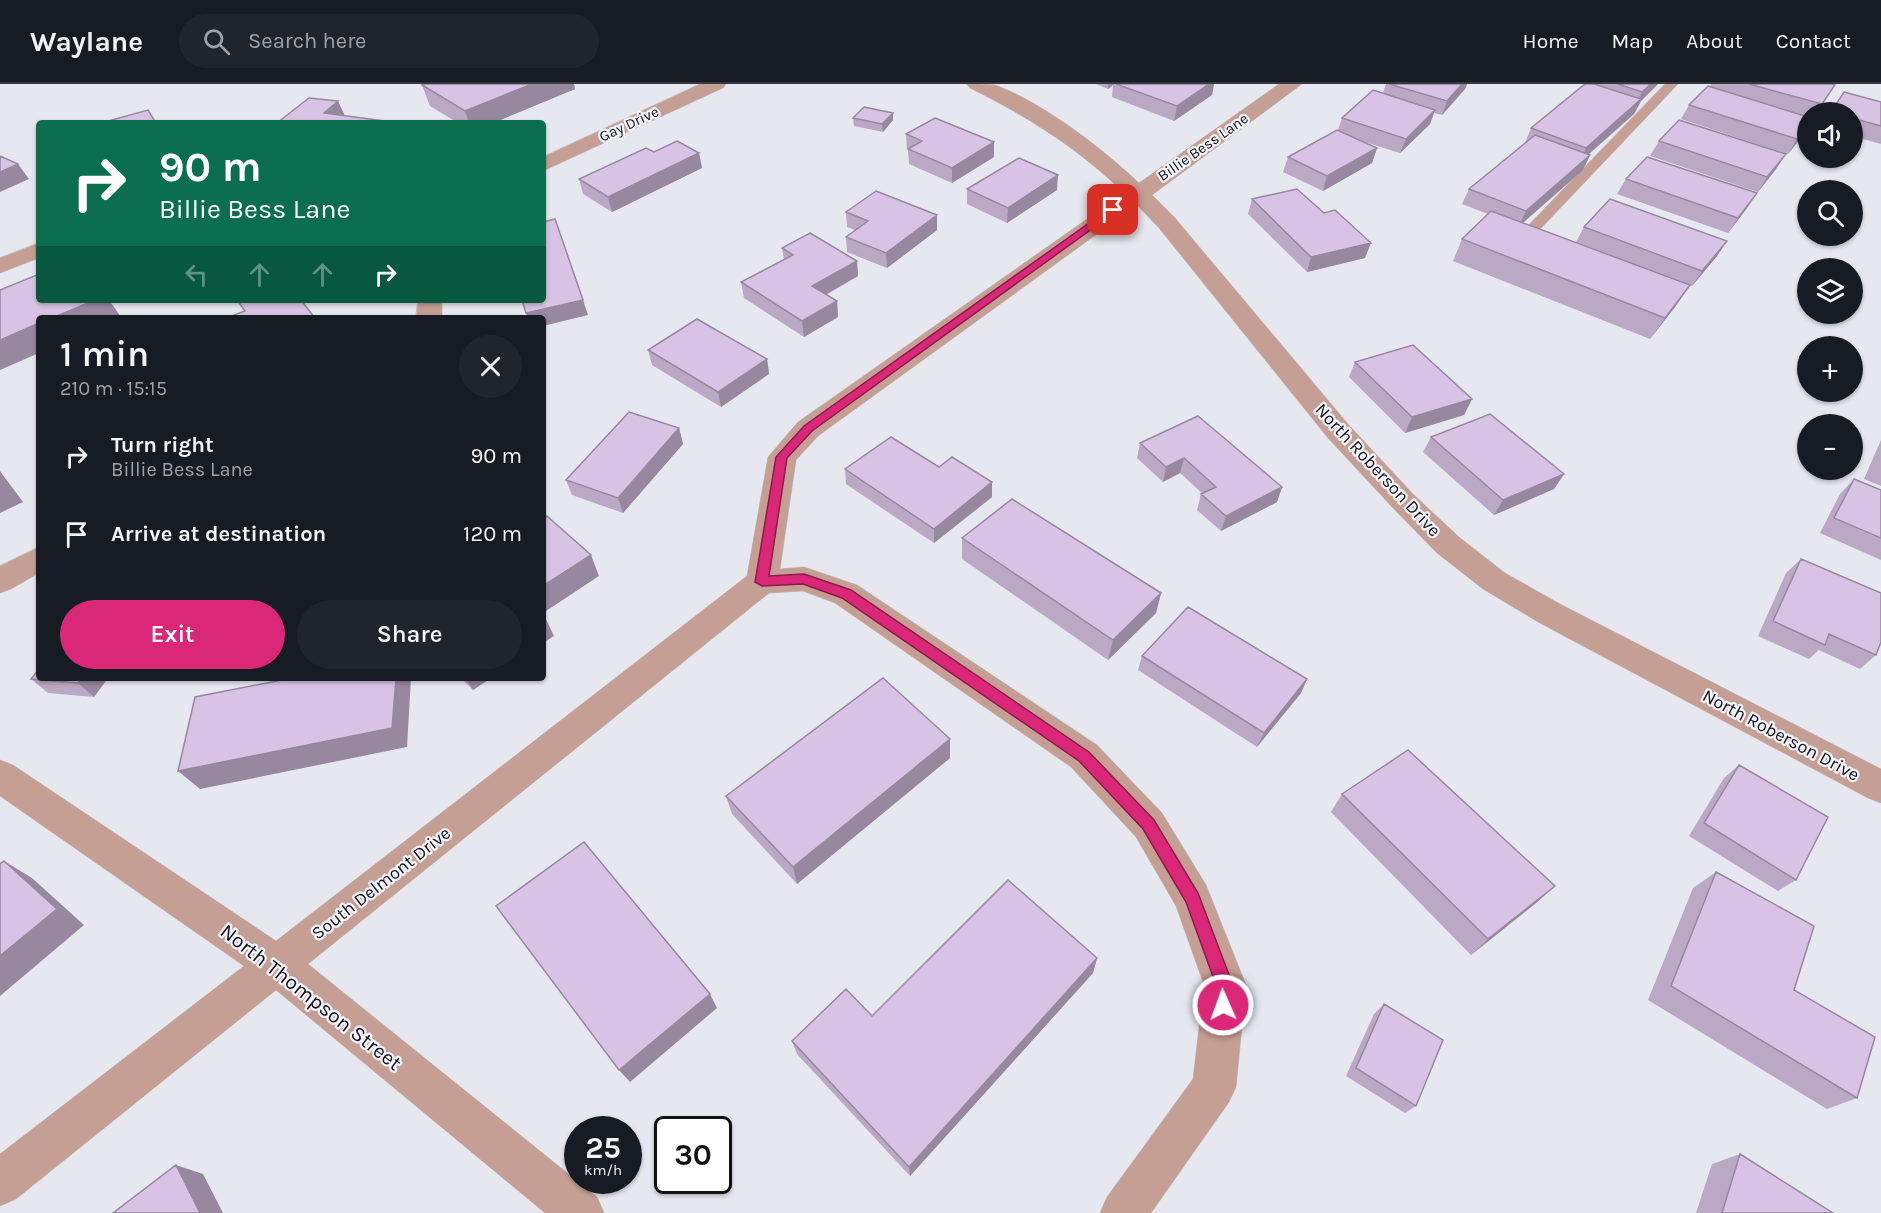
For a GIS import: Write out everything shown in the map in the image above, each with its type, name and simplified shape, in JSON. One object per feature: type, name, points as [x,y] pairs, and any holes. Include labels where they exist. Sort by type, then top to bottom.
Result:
[{"type":"street","name":"Gay Drive","points":[[546,164],[716,84]]},
{"type":"street","name":"North Roberson Drive","points":[[977,84],[1036,114],[1086,147],[1138,192],[1167,223],[1338,431],[1403,501],[1467,560],[1494,581],[1549,613],[1881,787]]},
{"type":"street","name":"Billie Bess Lane","points":[[762,582],[782,457],[808,429],[1292,84]]},
{"type":"street","points":[[0,266],[36,251]]},
{"type":"street","points":[[0,580],[36,562]]},
{"type":"street","points":[[762,582],[804,579],[846,594],[1084,756],[1149,825],[1192,898],[1225,985],[1214,1087],[1123,1213]]},
{"type":"street","name":"South Delmont Drive","points":[[0,1184],[762,582]]},
{"type":"street","name":"North Thompson Street","points":[[0,776],[277,965],[581,1213]]},
{"type":"lane","points":[[1524,238],[1672,84]]},
{"type":"building","points":[[532,84],[465,111],[422,85]]},
{"type":"building","points":[[1116,84],[1209,84],[1177,106]]},
{"type":"building","points":[[1389,84],[1462,84],[1447,101]]},
{"type":"building","points":[[1585,84],[1594,84],[1641,99],[1586,148],[1531,128]]},
{"type":"building","points":[[1618,84],[1651,84],[1642,92]]},
{"type":"building","points":[[1749,84],[1835,85],[1823,102],[1815,102]]},
{"type":"building","points":[[1708,86],[1797,114],[1797,139],[1689,105]]},
{"type":"building","points":[[1373,90],[1435,110],[1406,139],[1342,118]]},
{"type":"building","points":[[1844,92],[1881,102],[1881,126],[1863,121],[1863,102],[1838,102]]},
{"type":"building","points":[[309,98],[338,101],[324,113],[377,120],[281,120]]},
{"type":"building","points":[[864,107],[893,113],[882,124],[853,118]]},
{"type":"building","points":[[148,110],[154,120],[112,120]]},
{"type":"building","points":[[935,118],[994,142],[952,168],[908,149],[922,141],[906,134]]},
{"type":"building","points":[[1679,120],[1786,154],[1767,177],[1659,141]]},
{"type":"building","points":[[1337,130],[1377,148],[1327,176],[1288,157]]},
{"type":"building","points":[[1535,135],[1590,155],[1526,211],[1469,189]]},
{"type":"building","points":[[677,141],[699,153],[608,197],[579,179],[646,148],[654,152]]},
{"type":"building","points":[[0,156],[18,164],[0,172]]},
{"type":"building","points":[[1647,157],[1757,193],[1738,218],[1626,179]]},
{"type":"building","points":[[1019,158],[1058,175],[1008,208],[967,189]]},
{"type":"building","points":[[1297,189],[1324,213],[1335,210],[1371,243],[1311,257],[1252,199]]},
{"type":"building","points":[[876,191],[937,215],[886,253],[846,237],[868,221],[846,212]]},
{"type":"building","points":[[1610,199],[1727,241],[1702,271],[1584,227]]},
{"type":"building","points":[[1491,211],[1690,285],[1665,318],[1462,239]]},
{"type":"building","points":[[555,219],[583,300],[526,313],[523,303],[546,303],[546,221]]},
{"type":"building","points":[[810,233],[857,261],[812,286],[837,301],[802,321],[741,282],[793,255],[782,248]]},
{"type":"building","points":[[36,275],[36,303],[88,303],[59,315],[36,315],[36,324],[0,340],[0,290]]},
{"type":"building","points":[[239,303],[303,303],[313,315],[234,315],[245,311]]},
{"type":"building","points":[[697,319],[767,359],[718,392],[648,350]]},
{"type":"building","points":[[1413,345],[1472,399],[1412,417],[1355,362]]},
{"type":"building","points":[[629,412],[679,428],[618,498],[566,480]]},
{"type":"building","points":[[1490,414],[1564,474],[1503,500],[1431,437]]},
{"type":"building","points":[[1198,416],[1282,487],[1226,516],[1201,494],[1216,487],[1184,458],[1166,467],[1140,443]]},
{"type":"building","points":[[891,437],[939,467],[952,457],[992,482],[934,529],[845,469]]},
{"type":"building","points":[[1853,480],[1881,490],[1881,538],[1834,518]]},
{"type":"building","points":[[1012,499],[1161,593],[1113,640],[962,538]]},
{"type":"building","points":[[546,517],[591,555],[546,584]]},
{"type":"building","points":[[1801,559],[1881,593],[1881,642],[1876,655],[1829,634],[1825,645],[1773,621]]},
{"type":"building","points":[[1188,607],[1307,679],[1264,733],[1142,656]]},
{"type":"building","points":[[883,678],[950,739],[793,867],[726,796]]},
{"type":"building","points":[[54,681],[80,681],[78,683]]},
{"type":"building","points":[[277,681],[396,681],[392,728],[178,771],[195,697]]},
{"type":"building","points":[[1408,750],[1555,886],[1488,939],[1342,794]]},
{"type":"building","points":[[1739,765],[1828,817],[1796,880],[1704,823]]},
{"type":"building","points":[[584,842],[710,994],[619,1070],[496,906]]},
{"type":"building","points":[[4,861],[57,909],[0,956],[0,864]]},
{"type":"building","points":[[1716,872],[1814,926],[1794,990],[1875,1037],[1857,1098],[1671,986]]},
{"type":"building","points":[[1008,880],[1097,958],[909,1167],[792,1041],[846,989],[872,1016]]},
{"type":"building","points":[[1384,1004],[1443,1040],[1416,1106],[1356,1068]]},
{"type":"building","points":[[1740,1154],[1833,1213],[1722,1213]]},
{"type":"building","points":[[176,1165],[200,1213],[113,1213]]},
{"type":"route","points":[[1113,210],[808,429],[782,457],[762,582],[804,579],[846,594],[1084,756],[1149,825],[1192,898],[1225,985],[1223,1005]]}]
